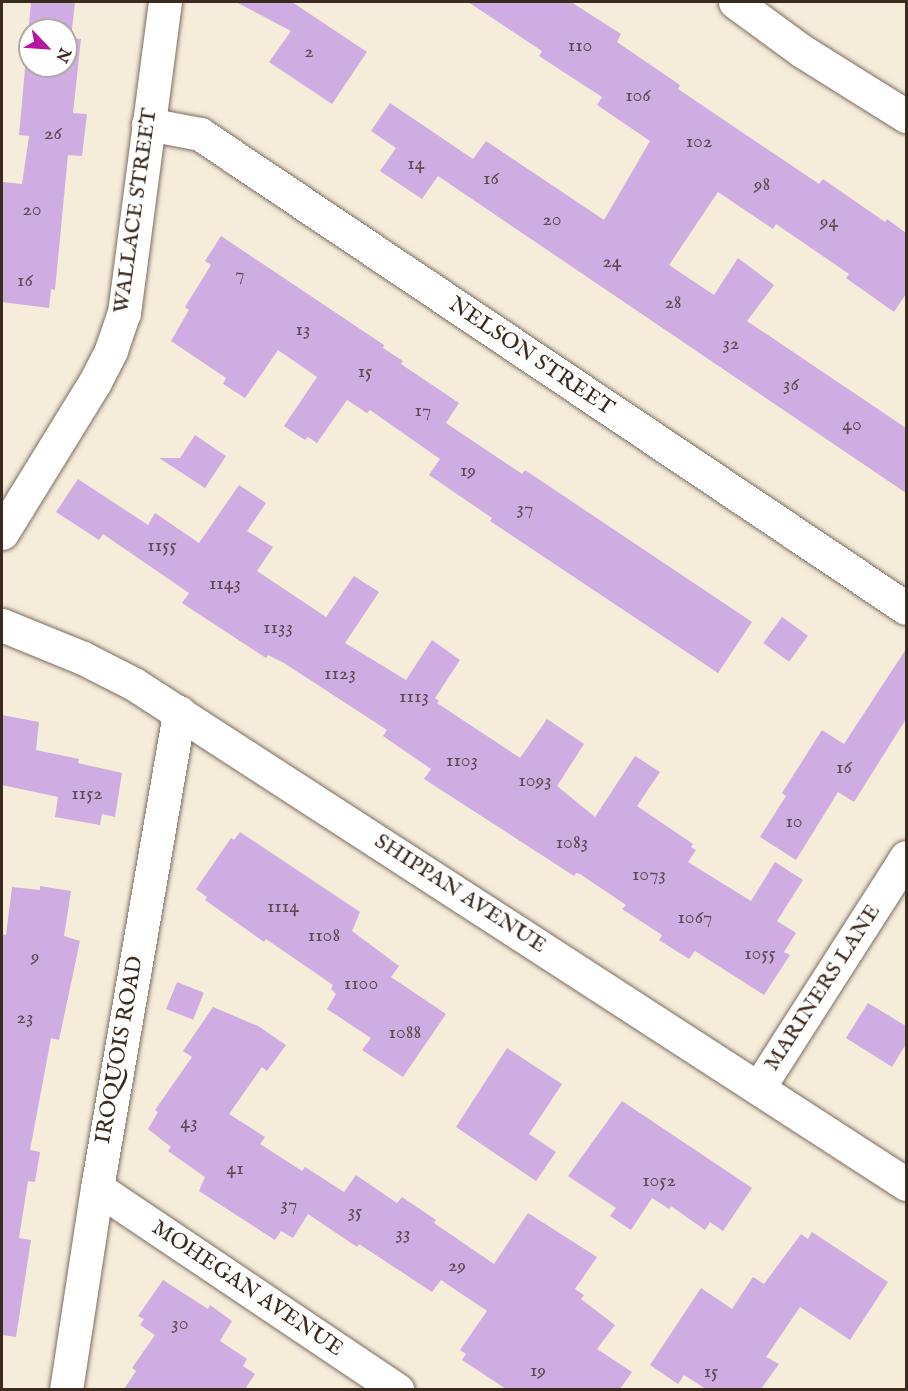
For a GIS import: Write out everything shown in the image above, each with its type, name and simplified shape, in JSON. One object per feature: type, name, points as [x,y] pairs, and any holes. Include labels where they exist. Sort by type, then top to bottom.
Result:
[{"type":"street","name":"WALLACE STREET","points":[[2,533],[95,382],[115,340],[124,313],[165,2]]},
{"type":"street","points":[[735,2],[820,63],[906,116]]},
{"type":"street","name":"NELSON STREET","points":[[148,124],[200,134],[906,608]]},
{"type":"street","name":"SHIPPAN AVENUE","points":[[2,625],[83,658],[134,684],[906,1184]]},
{"type":"street","name":"IROQUOIS ROAD","points":[[66,1389],[97,1188],[179,712]]},
{"type":"street","name":"MARINERS LANE","points":[[759,1087],[906,857]]},
{"type":"street","name":"MOHEGAN AVENUE","points":[[97,1188],[398,1389]]},
{"type":"building","points":[[31,2],[75,2],[73,18],[30,18]]},
{"type":"building","points":[[236,2],[292,2],[367,52],[332,104],[269,62],[291,31]]},
{"type":"building","points":[[468,2],[571,2],[621,34],[617,42],[680,85],[678,89],[819,184],[823,179],[885,222],[887,219],[906,233],[906,294],[894,312],[846,278],[849,274],[776,224],[773,229],[718,192],[669,265],[714,295],[738,258],[774,285],[747,321],[906,428],[906,493],[438,176],[422,199],[380,171],[396,148],[371,131],[390,103],[473,159],[486,141],[604,220],[650,141],[597,105],[602,97],[539,56],[542,51]]},
{"type":"building","points":[[78,39],[81,39],[78,67]]},
{"type":"building","points":[[24,78],[77,78],[73,113],[87,114],[82,156],[68,155],[55,290],[51,289],[49,308],[2,302],[3,182],[22,184],[29,136],[19,135]]},
{"type":"building","points":[[221,236],[384,345],[383,348],[403,361],[401,364],[459,403],[446,423],[522,474],[525,470],[752,622],[718,673],[490,521],[492,518],[429,475],[440,459],[370,410],[367,413],[347,400],[317,443],[308,437],[305,440],[284,426],[317,377],[278,350],[245,398],[223,384],[226,378],[171,341],[189,310],[185,307],[211,265],[205,261]]},
{"type":"building","points":[[195,435],[226,456],[205,488],[159,458],[180,458]]},
{"type":"building","points":[[78,479],[148,525],[155,513],[199,543],[239,485],[266,503],[247,531],[273,547],[257,571],[326,617],[354,576],[379,592],[345,643],[406,680],[432,640],[460,660],[435,698],[439,701],[437,703],[520,758],[547,719],[584,744],[557,786],[595,817],[635,756],[660,772],[637,806],[693,844],[691,847],[696,850],[688,862],[751,901],[775,862],[803,880],[777,921],[796,933],[784,952],[790,955],[764,995],[695,951],[689,959],[659,940],[662,935],[622,909],[626,905],[580,874],[576,873],[574,876],[424,779],[431,769],[383,736],[387,730],[284,663],[268,655],[266,658],[182,603],[189,593],[103,534],[99,540],[56,512]]},
{"type":"building","points":[[782,617],[808,636],[789,662],[763,643]]},
{"type":"building","points":[[906,649],[906,719],[854,802],[838,792],[796,860],[760,837],[786,796],[782,793],[822,730],[844,744]]},
{"type":"building","points":[[2,715],[39,722],[36,750],[79,759],[78,763],[122,773],[115,817],[102,814],[100,825],[55,817],[58,797],[2,785]]},
{"type":"building","points":[[240,832],[360,912],[352,931],[399,966],[391,977],[446,1014],[403,1077],[362,1050],[371,1038],[327,1009],[336,994],[331,989],[333,985],[266,939],[264,942],[205,900],[207,897],[196,889],[231,838],[234,840]]},
{"type":"building","points":[[40,886],[71,891],[64,936],[80,941],[59,1040],[51,1038],[30,1150],[40,1152],[35,1182],[28,1181],[19,1238],[31,1240],[16,1337],[2,1335],[2,934],[6,935],[12,887],[40,890]]},
{"type":"building","points":[[177,982],[204,993],[193,1020],[166,1009]]},
{"type":"building","points":[[868,1003],[906,1026],[906,1044],[892,1067],[846,1038]]},
{"type":"building","points":[[213,1007],[258,1026],[286,1045],[267,1071],[262,1067],[229,1114],[265,1137],[260,1144],[302,1171],[305,1167],[344,1192],[356,1175],[397,1203],[402,1197],[436,1220],[434,1223],[494,1264],[528,1213],[597,1257],[575,1289],[584,1295],[581,1299],[615,1325],[597,1349],[632,1372],[620,1389],[506,1389],[462,1360],[466,1354],[460,1350],[487,1311],[441,1280],[432,1292],[359,1244],[357,1247],[308,1214],[293,1238],[281,1231],[275,1240],[199,1191],[205,1177],[168,1151],[171,1147],[148,1129],[158,1112],[155,1110],[192,1057],[183,1051]]},
{"type":"building","points":[[507,1048],[562,1084],[529,1134],[556,1152],[536,1181],[456,1127]]},
{"type":"building","points":[[622,1101],[752,1188],[723,1231],[710,1222],[705,1230],[671,1206],[669,1209],[652,1198],[631,1230],[610,1216],[616,1208],[568,1176]]},
{"type":"building","points":[[812,1232],[888,1282],[850,1340],[800,1307],[766,1357],[779,1364],[761,1389],[706,1389],[684,1375],[678,1384],[650,1365],[701,1288],[732,1309],[753,1277],[764,1284],[801,1234],[808,1239]]},
{"type":"building","points":[[163,1280],[208,1309],[210,1305],[232,1321],[220,1341],[247,1359],[243,1366],[255,1374],[245,1389],[124,1389],[136,1371],[132,1368],[155,1335],[140,1325],[144,1319],[138,1316]]}]
